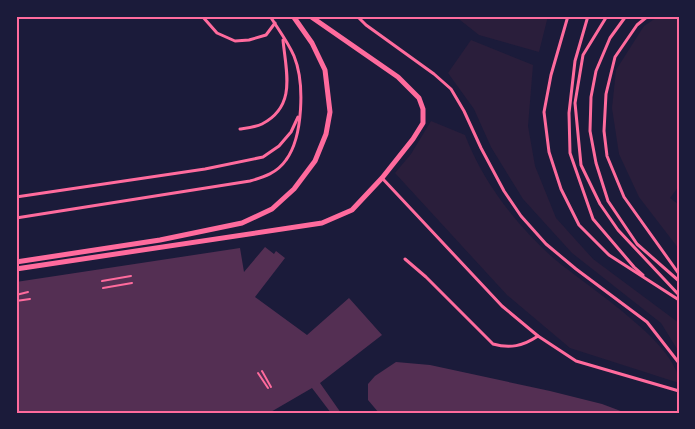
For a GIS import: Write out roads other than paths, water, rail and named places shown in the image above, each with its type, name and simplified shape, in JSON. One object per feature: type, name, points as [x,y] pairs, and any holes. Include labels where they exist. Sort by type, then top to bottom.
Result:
[{"type":"street","points":[[16,262],[160,240],[224,227],[242,223],[272,209],[294,189],[315,161],[326,134],[330,112],[325,70],[312,43],[293,16]]},
{"type":"street","points":[[16,269],[322,223],[352,210],[382,178],[413,139],[423,123],[423,110],[419,98],[398,76],[310,16]]},
{"type":"lane","points":[[202,16],[217,33],[235,40],[259,38],[266,35],[274,23]]},
{"type":"lane","points":[[16,218],[232,184],[270,175],[285,161],[295,143],[300,112],[301,88],[294,56],[270,16]]},
{"type":"lane","points":[[357,16],[366,25],[434,74],[450,89],[464,111],[480,148],[504,191],[521,216],[546,244],[647,322],[679,363]]},
{"type":"lane","points":[[568,16],[551,75],[544,112],[549,152],[561,189],[579,225],[609,255],[679,301]]},
{"type":"lane","points":[[588,16],[575,62],[569,113],[570,153],[593,219],[634,268],[679,301]]},
{"type":"lane","points":[[607,16],[583,55],[575,103],[581,165],[600,204],[618,230],[679,295]]},
{"type":"lane","points":[[626,16],[610,38],[596,71],[591,97],[590,131],[608,201],[638,244],[679,281]]},
{"type":"lane","points":[[648,16],[638,25],[615,57],[606,94],[604,131],[607,156],[624,197],[679,274]]},
{"type":"lane","points":[[240,129],[262,124],[278,112],[286,99],[288,85],[283,37]]},
{"type":"lane","points":[[16,197],[205,169],[263,157],[279,146],[291,132],[300,112]]},
{"type":"lane","points":[[382,178],[502,306],[538,336],[576,360],[679,391]]},
{"type":"lane","points":[[406,259],[493,344],[503,347],[517,346],[527,344],[538,336]]}]
